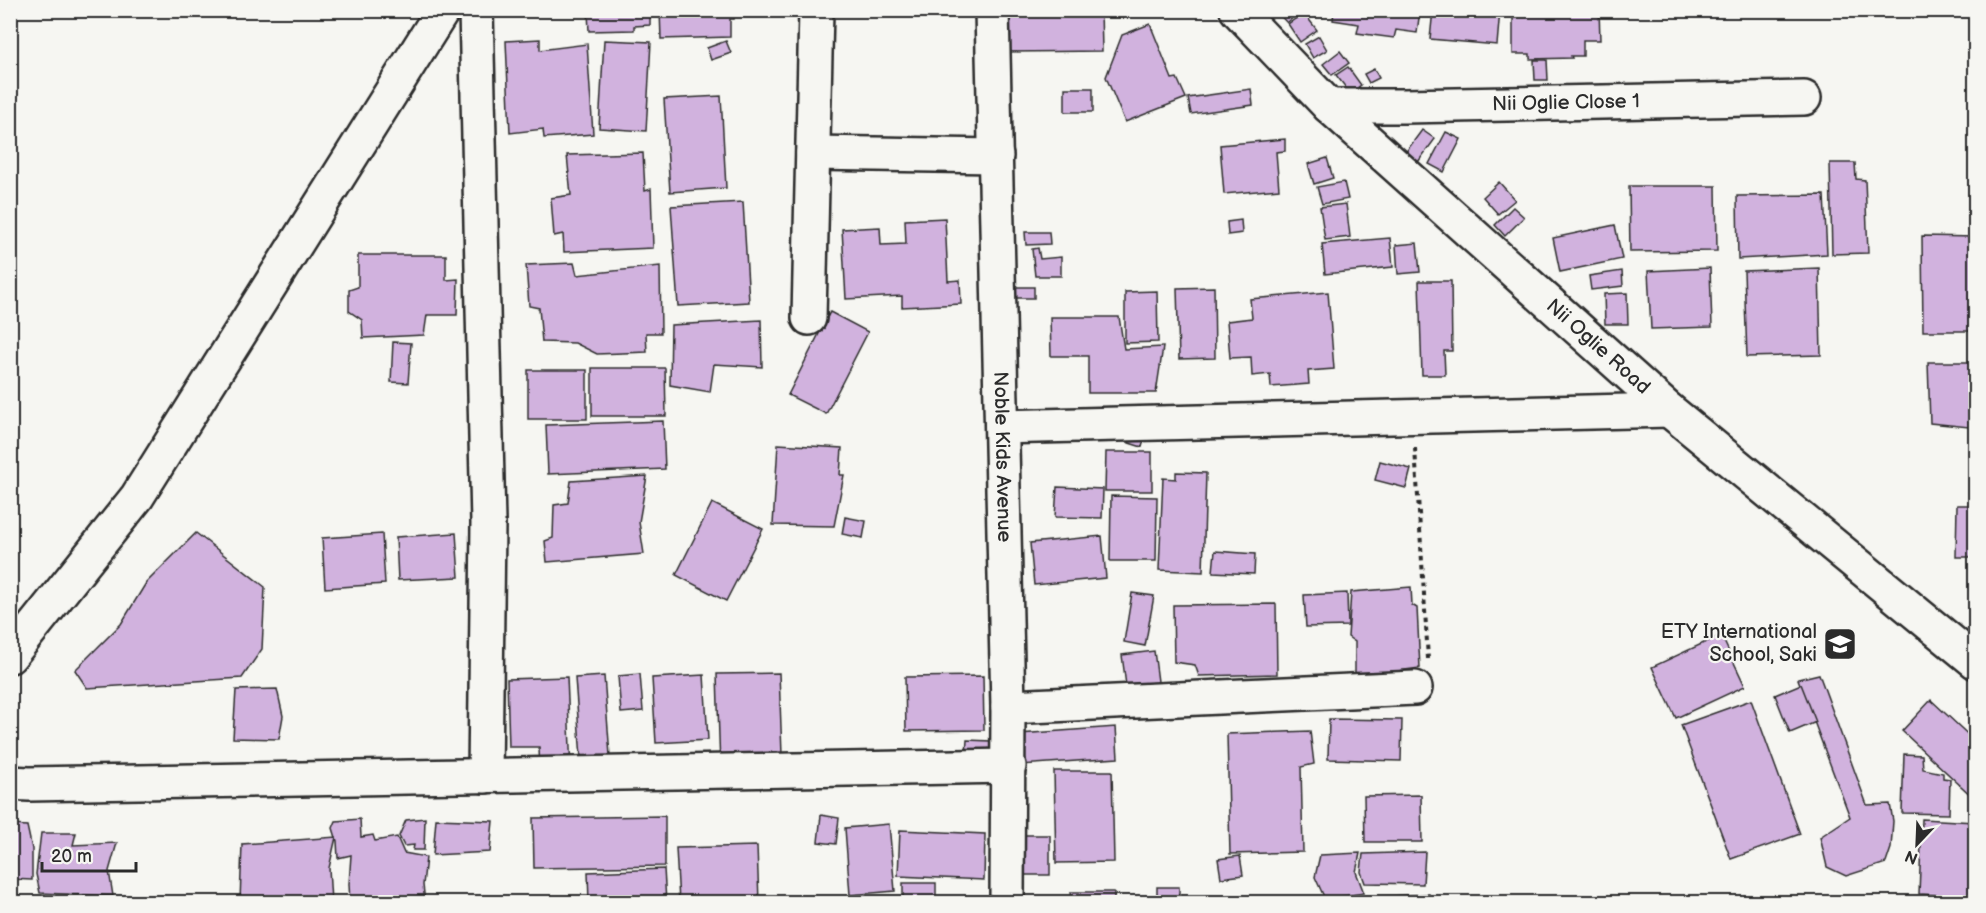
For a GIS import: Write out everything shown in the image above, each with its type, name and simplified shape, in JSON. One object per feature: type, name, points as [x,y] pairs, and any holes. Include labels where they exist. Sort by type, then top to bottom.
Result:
[{"type":"street","points":[[10,656],[137,497],[443,10]]},
{"type":"street","points":[[476,10],[488,523],[485,776]]},
{"type":"street","points":[[809,318],[816,10]]},
{"type":"street","name":"Noble Kids Avenue","points":[[992,10],[1009,766],[1007,903]]},
{"type":"street","name":"Nii Oglie Road","points":[[1237,10],[1329,106],[1669,410],[1976,662]]},
{"type":"street","name":"Nii Oglie Close 1","points":[[1329,106],[1804,98]]},
{"type":"street","points":[[813,153],[996,156]]},
{"type":"street","points":[[1002,427],[1669,410]]},
{"type":"street","points":[[1008,707],[1422,676]]},
{"type":"street","points":[[10,783],[1009,766]]},
{"type":"path","points":[[1413,417],[1422,676]]},
{"type":"building","points":[[577,10],[650,10],[650,25],[634,26],[634,30],[589,31],[588,12],[577,12]]},
{"type":"building","points":[[660,10],[734,10],[734,19],[730,19],[730,37],[661,39]]},
{"type":"building","points":[[1003,10],[1101,10],[1102,51],[1004,52]]},
{"type":"building","points":[[1275,10],[1301,10],[1287,23]]},
{"type":"building","points":[[1334,10],[1420,10],[1417,33],[1396,30],[1394,38],[1357,33],[1359,24],[1333,20]]},
{"type":"building","points":[[1433,10],[1500,10],[1497,45],[1430,39]]},
{"type":"building","points":[[1513,10],[1599,10],[1600,40],[1583,40],[1583,56],[1571,56],[1572,58],[1530,59],[1530,54],[1513,54]]},
{"type":"building","points":[[1304,13],[1317,30],[1300,42],[1288,24]]},
{"type":"building","points":[[1150,24],[1172,79],[1177,78],[1186,98],[1125,122],[1106,77],[1122,35]]},
{"type":"building","points":[[1319,36],[1327,50],[1313,58],[1305,44]]},
{"type":"building","points":[[540,39],[540,50],[587,44],[593,134],[544,138],[543,129],[510,133],[506,41]]},
{"type":"building","points":[[604,40],[651,42],[646,131],[599,128]]},
{"type":"building","points":[[726,41],[731,53],[711,60],[707,48]]},
{"type":"building","points":[[1340,51],[1349,63],[1332,75],[1323,64]]},
{"type":"building","points":[[1534,60],[1547,60],[1548,80],[1535,80]]},
{"type":"building","points":[[1348,67],[1361,85],[1350,93],[1336,75]]},
{"type":"building","points":[[1374,69],[1379,78],[1369,83],[1364,74]]},
{"type":"building","points":[[1065,88],[1093,88],[1093,112],[1065,112]]},
{"type":"building","points":[[1251,89],[1253,105],[1191,114],[1188,98]]},
{"type":"building","points":[[721,96],[726,188],[670,192],[664,99]]},
{"type":"building","points":[[1422,130],[1435,139],[1418,162],[1405,153]]},
{"type":"building","points":[[1446,132],[1461,139],[1444,172],[1429,164]]},
{"type":"building","points":[[1285,139],[1285,151],[1276,152],[1279,189],[1224,194],[1220,145]]},
{"type":"building","points":[[643,153],[645,191],[651,189],[653,248],[564,252],[563,234],[554,236],[551,198],[571,195],[567,155]]},
{"type":"building","points":[[1327,158],[1333,178],[1314,184],[1308,164]]},
{"type":"building","points":[[1830,163],[1855,163],[1856,179],[1865,180],[1868,253],[1832,254]]},
{"type":"building","points":[[1344,182],[1348,199],[1322,204],[1317,187]]},
{"type":"building","points":[[1499,182],[1515,200],[1498,214],[1483,197]]},
{"type":"building","points":[[1629,186],[1716,186],[1717,251],[1630,252]]},
{"type":"building","points":[[1824,195],[1827,254],[1738,259],[1737,196]]},
{"type":"building","points":[[743,202],[749,302],[678,306],[671,206]]},
{"type":"building","points":[[1346,204],[1350,237],[1325,240],[1320,207]]},
{"type":"building","points":[[1513,207],[1524,217],[1505,236],[1495,225]]},
{"type":"building","points":[[945,218],[948,281],[960,280],[961,304],[902,307],[902,296],[846,299],[842,229],[880,227],[881,245],[906,244],[905,220]]},
{"type":"building","points":[[1241,220],[1242,233],[1228,235],[1227,222]]},
{"type":"building","points":[[1615,225],[1622,259],[1560,272],[1553,238]]},
{"type":"building","points":[[1025,232],[1049,232],[1050,244],[1026,245]]},
{"type":"building","points":[[1922,236],[1976,237],[1976,331],[1923,331]]},
{"type":"building","points":[[1390,238],[1393,267],[1325,274],[1322,244]]},
{"type":"building","points":[[1417,243],[1420,272],[1398,274],[1396,245]]},
{"type":"building","points":[[1038,248],[1040,259],[1061,257],[1061,276],[1035,276],[1032,249]]},
{"type":"building","points":[[358,255],[446,255],[446,280],[458,279],[457,315],[427,315],[424,335],[363,338],[362,320],[349,311],[349,290],[358,287]]},
{"type":"building","points":[[574,263],[577,275],[660,266],[661,333],[646,333],[647,352],[597,354],[575,343],[542,342],[539,308],[529,306],[526,265]]},
{"type":"building","points":[[1710,268],[1712,327],[1651,329],[1648,271]]},
{"type":"building","points":[[1819,268],[1821,355],[1747,357],[1744,271]]},
{"type":"building","points":[[1622,271],[1623,286],[1591,290],[1589,276]]},
{"type":"building","points":[[1419,281],[1451,281],[1452,351],[1444,351],[1445,375],[1422,375]]},
{"type":"building","points":[[1016,287],[1034,287],[1034,298],[1016,298]]},
{"type":"building","points":[[1214,287],[1215,358],[1179,359],[1177,288]]},
{"type":"building","points":[[1157,291],[1158,342],[1125,343],[1125,292]]},
{"type":"building","points":[[1328,292],[1334,369],[1308,371],[1309,384],[1271,387],[1270,374],[1252,376],[1251,357],[1230,358],[1227,321],[1252,318],[1250,299]]},
{"type":"building","points":[[1627,293],[1628,324],[1605,324],[1604,294]]},
{"type":"building","points":[[830,312],[868,332],[826,414],[788,395]]},
{"type":"building","points":[[1050,317],[1119,317],[1124,349],[1163,347],[1156,393],[1088,393],[1088,356],[1051,356]]},
{"type":"building","points":[[761,320],[762,367],[714,364],[710,392],[670,385],[671,325]]},
{"type":"building","points":[[393,342],[411,343],[408,383],[391,382]]},
{"type":"building","points":[[1928,362],[1972,362],[1969,427],[1930,423]]},
{"type":"building","points":[[592,368],[665,368],[666,416],[592,416]]},
{"type":"building","points":[[528,370],[587,370],[587,419],[528,419]]},
{"type":"building","points":[[663,421],[665,469],[548,474],[546,425]]},
{"type":"building","points":[[1131,433],[1145,437],[1142,447],[1129,443]]},
{"type":"building","points":[[778,444],[842,448],[840,475],[844,475],[834,526],[773,525]]},
{"type":"building","points":[[1106,452],[1152,452],[1152,491],[1105,491]]},
{"type":"building","points":[[1380,461],[1411,469],[1406,488],[1375,480]]},
{"type":"building","points":[[1176,472],[1206,473],[1203,572],[1159,570],[1163,478],[1176,479]]},
{"type":"building","points":[[647,476],[639,522],[644,554],[547,562],[545,541],[553,538],[554,505],[568,503],[571,481]]},
{"type":"building","points":[[1057,487],[1103,489],[1102,518],[1055,517]]},
{"type":"building","points":[[1111,496],[1157,497],[1156,561],[1110,561]]},
{"type":"building","points":[[712,503],[763,529],[726,601],[676,575]]},
{"type":"building","points":[[1957,505],[1976,505],[1976,557],[1956,557]]},
{"type":"building","points":[[845,517],[866,521],[863,538],[842,534]]},
{"type":"building","points":[[196,533],[265,587],[262,649],[242,678],[87,688],[75,670],[121,624],[146,583]]},
{"type":"building","points":[[456,533],[459,577],[398,580],[396,537]]},
{"type":"building","points":[[382,534],[385,584],[325,588],[322,538]]},
{"type":"building","points":[[1102,536],[1106,578],[1034,585],[1030,543]]},
{"type":"building","points":[[1215,551],[1255,554],[1254,574],[1213,572]]},
{"type":"building","points":[[1411,587],[1412,605],[1417,608],[1420,668],[1390,672],[1390,678],[1355,678],[1355,642],[1348,637],[1351,592]]},
{"type":"building","points":[[1132,593],[1154,596],[1145,646],[1124,642]]},
{"type":"building","points":[[1347,593],[1348,626],[1306,627],[1304,595]]},
{"type":"building","points":[[1276,604],[1277,674],[1199,676],[1195,665],[1174,662],[1173,605]]},
{"type":"building","points":[[1721,635],[1745,686],[1676,718],[1652,667]]},
{"type":"building","points":[[1154,651],[1159,689],[1127,693],[1122,655]]},
{"type":"building","points":[[779,673],[782,755],[720,768],[717,674]]},
{"type":"building","points":[[640,674],[643,711],[621,713],[618,676]]},
{"type":"building","points":[[1819,674],[1867,805],[1890,804],[1893,821],[1891,848],[1886,863],[1846,876],[1827,867],[1820,837],[1850,817],[1798,679]]},
{"type":"building","points":[[704,675],[708,740],[656,743],[652,678]]},
{"type":"building","points":[[604,676],[611,769],[582,771],[575,678]]},
{"type":"building","points":[[983,676],[984,730],[906,731],[905,677]]},
{"type":"building","points":[[567,677],[571,772],[540,773],[539,747],[509,747],[507,679]]},
{"type":"building","points":[[1801,684],[1816,722],[1790,733],[1775,695]]},
{"type":"building","points":[[277,689],[283,716],[279,739],[233,738],[236,690]]},
{"type":"building","points":[[1751,700],[1800,834],[1731,859],[1681,725]]},
{"type":"building","points":[[1931,700],[1976,742],[1976,800],[1902,731]]},
{"type":"building","points":[[1329,719],[1402,720],[1401,761],[1328,759]]},
{"type":"building","points":[[1116,727],[1118,758],[1021,765],[1019,734]]},
{"type":"building","points":[[1310,731],[1314,764],[1301,767],[1303,852],[1230,854],[1227,734]]},
{"type":"building","points":[[967,740],[991,741],[990,756],[966,755]]},
{"type":"building","points":[[1904,754],[1922,755],[1923,769],[1943,773],[1943,778],[1950,779],[1949,814],[1902,813]]},
{"type":"building","points":[[1054,771],[1112,771],[1114,862],[1056,863]]},
{"type":"building","points":[[1421,795],[1422,842],[1365,842],[1364,796]]},
{"type":"building","points":[[821,815],[839,818],[836,844],[818,842]]},
{"type":"building","points":[[665,816],[665,866],[534,868],[533,818]]},
{"type":"building","points":[[425,818],[424,850],[413,850],[414,845],[404,846],[399,836],[406,820]]},
{"type":"building","points":[[360,819],[361,837],[373,835],[375,841],[397,837],[404,853],[426,857],[423,885],[425,902],[350,902],[351,855],[338,858],[337,841],[333,828],[336,821]]},
{"type":"building","points":[[436,819],[493,821],[490,852],[433,855]]},
{"type":"building","points":[[1922,819],[1974,822],[1971,897],[1919,894]]},
{"type":"building","points":[[889,824],[895,891],[850,895],[845,828]]},
{"type":"building","points":[[10,825],[27,826],[32,849],[32,880],[10,879]]},
{"type":"building","points":[[900,830],[985,834],[984,880],[898,876]]},
{"type":"building","points":[[41,833],[76,833],[73,845],[117,843],[109,871],[113,896],[40,893],[36,874]]},
{"type":"building","points":[[1025,835],[1050,835],[1050,875],[1025,875]]},
{"type":"building","points":[[336,837],[329,868],[331,902],[272,902],[270,899],[240,902],[242,844]]},
{"type":"building","points":[[757,846],[759,902],[679,902],[676,848]]},
{"type":"building","points":[[1425,852],[1423,884],[1365,883],[1361,872],[1363,854]]},
{"type":"building","points":[[1360,853],[1356,872],[1364,893],[1325,899],[1315,877],[1320,855]]},
{"type":"building","points":[[1240,856],[1243,875],[1221,878],[1218,859]]},
{"type":"building","points":[[664,869],[666,902],[589,902],[588,872]]},
{"type":"building","points":[[903,883],[936,883],[936,902],[903,902]]},
{"type":"building","points":[[1157,887],[1179,887],[1179,902],[1157,902]]},
{"type":"building","points":[[1071,892],[1114,892],[1114,902],[1072,902]]},
{"type":"building","points":[[1429,894],[1430,902],[1352,902],[1352,898]]},
{"type":"building","points":[[35,897],[98,902],[34,902]]},
{"type":"place","name":"ETY International School, Saki","points":[[1840,644]]}]
